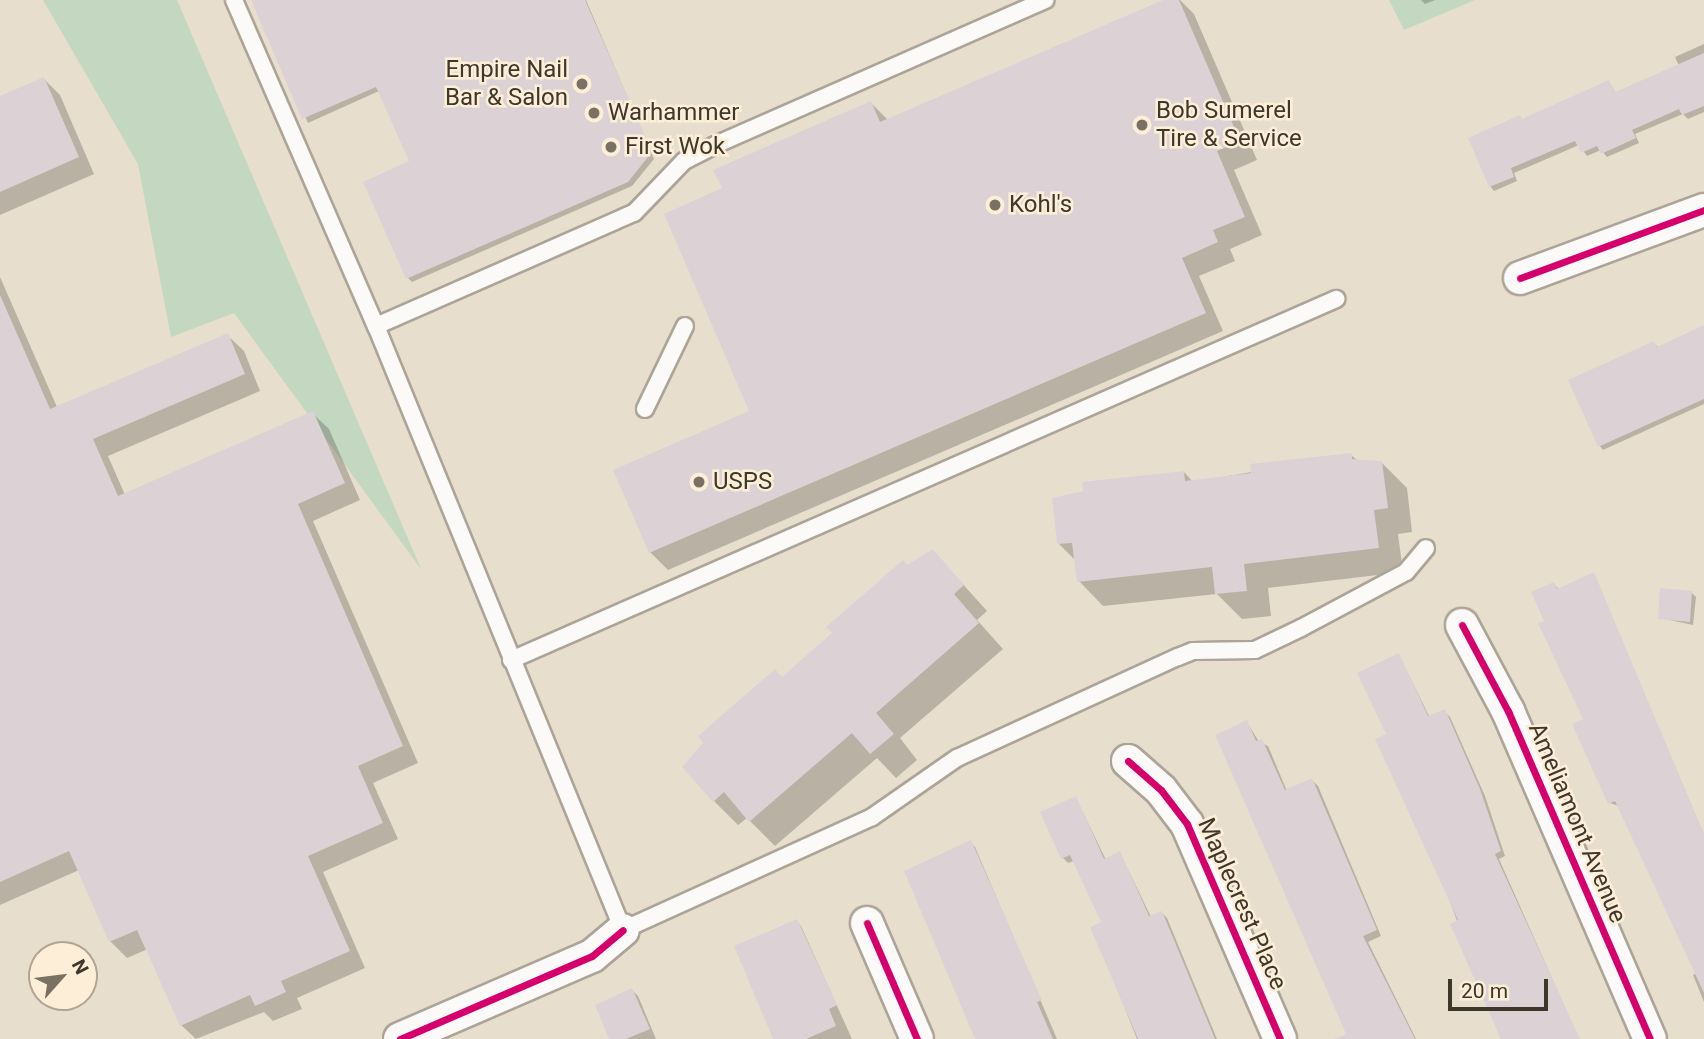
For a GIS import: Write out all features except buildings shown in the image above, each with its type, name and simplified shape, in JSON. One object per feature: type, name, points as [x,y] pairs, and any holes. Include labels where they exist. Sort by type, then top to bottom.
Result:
[{"type":"street","points":[[1520,278],[1704,210]]},
{"type":"street","name":"Ameliamont Avenue","points":[[1462,625],[1508,711],[1650,1039]]},
{"type":"street","name":"Maplecrest Place","points":[[1128,761],[1161,790],[1187,824],[1280,1039]]},
{"type":"street","points":[[867,923],[917,1039]]},
{"type":"street","points":[[400,1039],[592,956],[623,930]]},
{"type":"lane","points":[[234,0],[376,326],[623,930],[872,817],[957,758],[1178,657],[1194,651],[1255,650],[1406,572],[1426,548]]},
{"type":"lane","points":[[376,326],[634,213],[684,161],[715,145],[1046,0]]},
{"type":"lane","points":[[511,660],[1336,299]]},
{"type":"lane","points":[[645,409],[685,326]]},
{"type":"green space","points":[[43,0],[177,0],[421,569],[234,313],[171,337],[138,164]]},
{"type":"green space","points":[[1389,0],[1475,0],[1404,30]]},
{"type":"cycle path","points":[[1520,278],[1704,210]]},
{"type":"cycle path","points":[[1462,625],[1508,711],[1650,1039]]},
{"type":"cycle path","points":[[1128,761],[1161,790],[1187,824],[1280,1039]]},
{"type":"cycle path","points":[[867,923],[917,1039]]},
{"type":"cycle path","points":[[400,1039],[592,956],[623,930]]},
{"type":"place","name":"Empire Nail Bar & Salon","points":[[582,84]]},
{"type":"place","name":"Warhammer","points":[[594,113]]},
{"type":"place","name":"Bob Sumerel Tire & Service","points":[[1142,125]]},
{"type":"place","name":"First Wok","points":[[611,147]]},
{"type":"place","name":"Kohl's","points":[[995,205]]},
{"type":"place","name":"USPS","points":[[699,482]]}]
